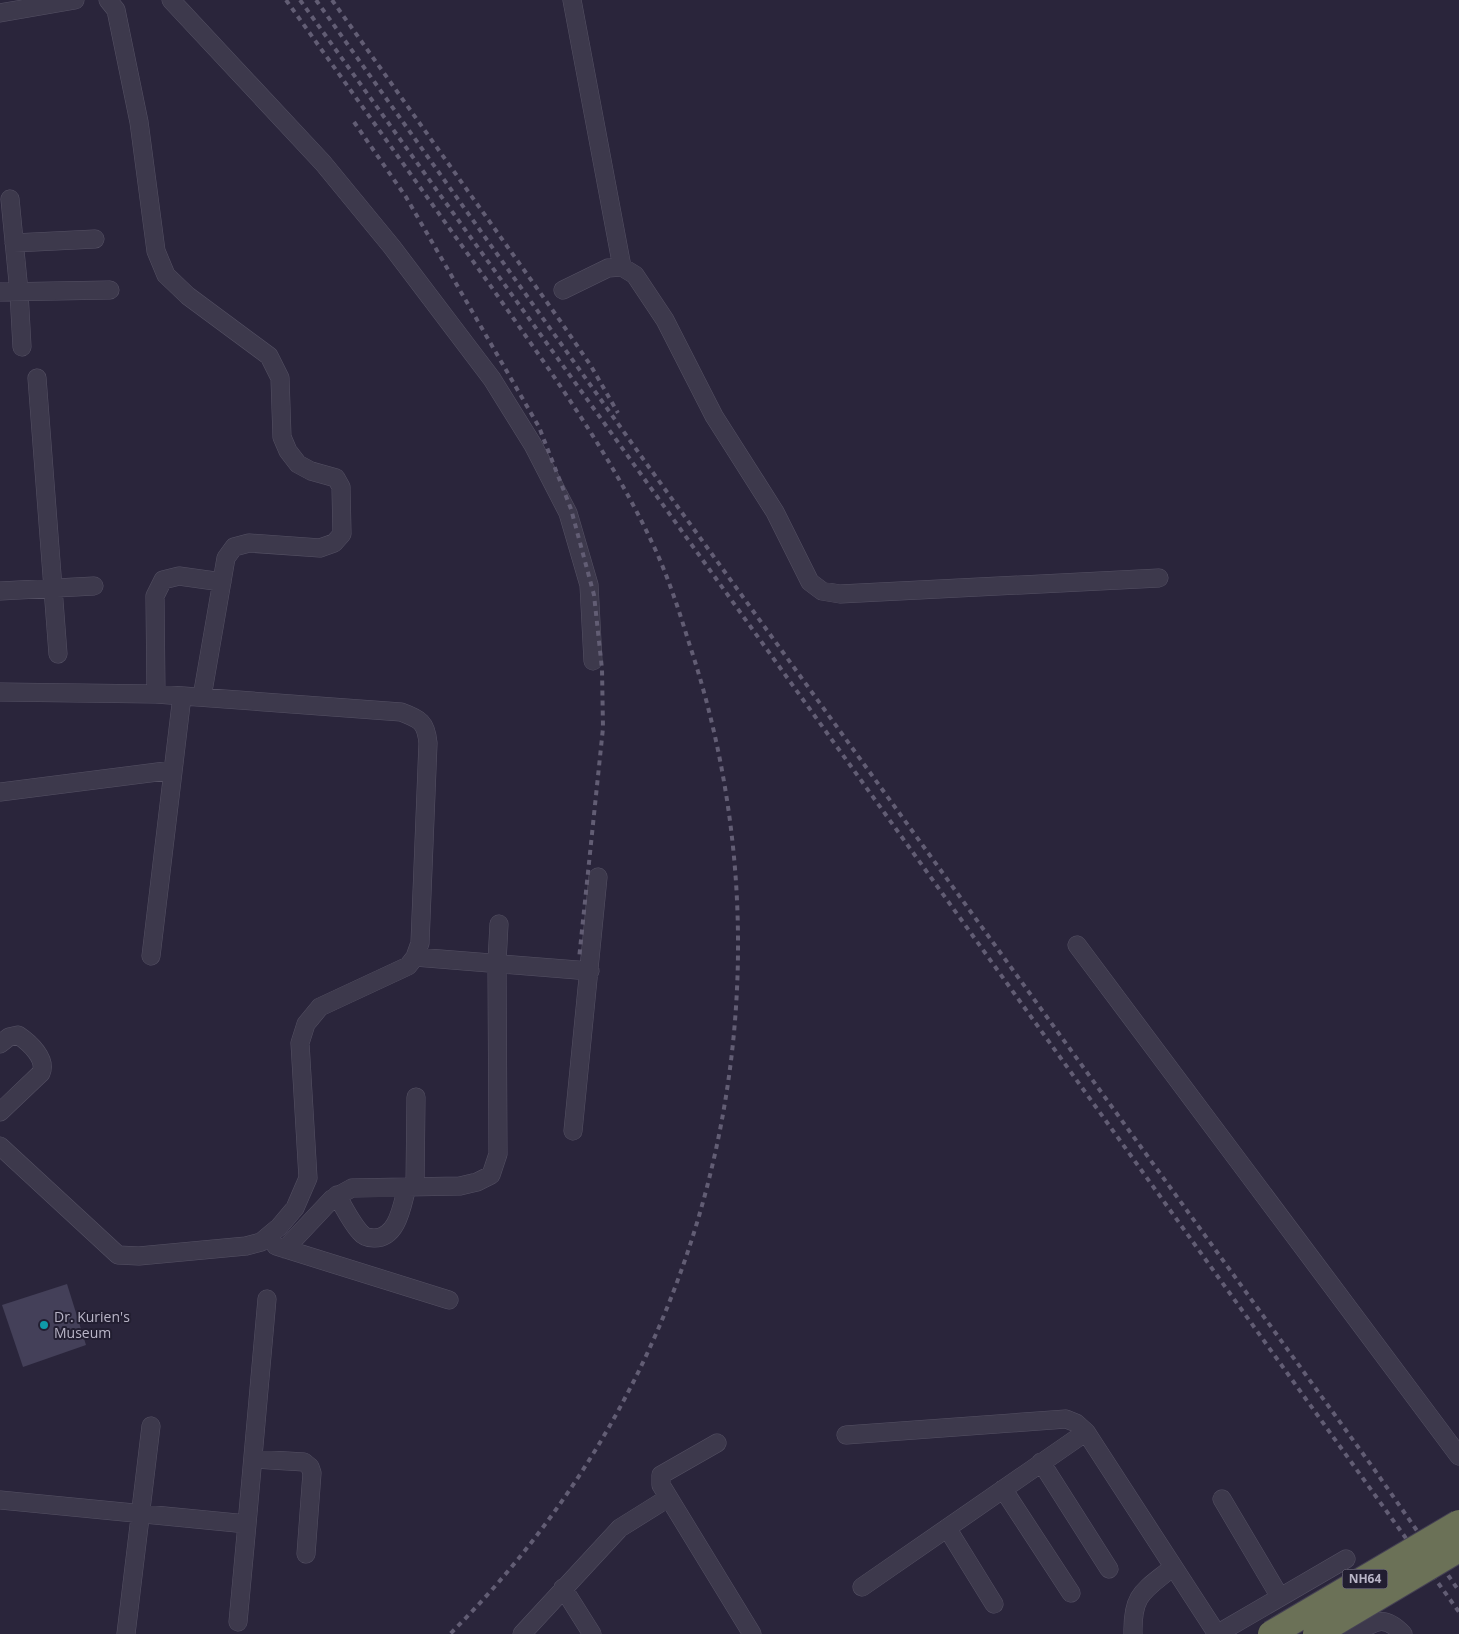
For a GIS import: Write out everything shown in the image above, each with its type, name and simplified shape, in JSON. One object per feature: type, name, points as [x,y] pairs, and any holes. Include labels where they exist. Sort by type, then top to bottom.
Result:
[{"type":"highway","name":"NH64","points":[[1271,1634],[1459,1523]]},
{"type":"highway","name":"NH64","points":[[1316,1634],[1459,1549]]},
{"type":"street","points":[[0,13],[75,0]]},
{"type":"street","points":[[108,0],[116,10],[139,122],[156,251],[166,275],[188,296],[268,356],[280,378],[282,437],[288,451],[298,464],[311,471],[336,478],[341,487],[342,534],[334,543],[320,548],[249,543],[234,547],[226,558],[202,697]]},
{"type":"street","points":[[171,0],[323,163],[392,246],[492,379],[534,444],[568,512],[589,585],[593,661]]},
{"type":"street","points":[[572,0],[622,267]]},
{"type":"street","points":[[10,199],[22,346]]},
{"type":"street","points":[[14,243],[95,239]]},
{"type":"street","points":[[563,290],[608,268],[622,267],[635,275],[665,320],[714,416],[775,512],[810,582],[822,590],[840,594],[1159,578]]},
{"type":"street","points":[[0,292],[110,290]]},
{"type":"street","points":[[37,378],[51,588],[58,654]]},
{"type":"street","points":[[156,694],[155,596],[163,580],[179,576],[222,582]]},
{"type":"street","points":[[0,591],[94,586]]},
{"type":"street","points":[[0,692],[156,694],[402,712],[418,718],[427,730],[428,743],[420,943],[415,957],[408,966],[320,1007],[306,1024],[300,1043],[308,1178],[295,1208],[278,1227],[261,1242],[246,1246],[140,1256],[118,1255],[0,1146]]},
{"type":"street","points":[[151,956],[182,696]]},
{"type":"street","points":[[0,792],[173,770]]},
{"type":"street","points":[[573,1131],[598,877]]},
{"type":"street","points":[[285,1249],[337,1196],[352,1188],[460,1186],[477,1182],[491,1175],[498,1154],[497,962],[499,924]]},
{"type":"street","points":[[1077,945],[1459,1456]]},
{"type":"street","points":[[415,957],[497,962],[590,971]]},
{"type":"street","points":[[0,1044],[9,1037],[18,1035],[25,1040],[43,1061],[44,1066],[41,1073],[0,1112]]},
{"type":"street","points":[[337,1196],[361,1233],[368,1238],[381,1238],[390,1232],[395,1225],[411,1186],[416,1097]]},
{"type":"street","points":[[261,1242],[449,1300]]},
{"type":"street","points":[[238,1622],[267,1299]]},
{"type":"street","points":[[846,1435],[1066,1420],[1076,1423],[1086,1432],[1217,1634],[1346,1559]]},
{"type":"street","points":[[126,1634],[150,1426]]},
{"type":"street","points":[[862,1587],[1086,1432]]},
{"type":"street","points":[[716,1443],[661,1475],[661,1486],[752,1634]]},
{"type":"street","points":[[254,1459],[304,1462],[310,1466],[312,1473],[306,1554]]},
{"type":"street","points":[[1041,1462],[1109,1569]]},
{"type":"street","points":[[1003,1489],[1071,1593]]},
{"type":"street","points":[[522,1634],[620,1528],[668,1498]]},
{"type":"street","points":[[1222,1499],[1280,1597]]},
{"type":"street","points":[[0,1500],[247,1524]]},
{"type":"street","points":[[946,1528],[994,1604]]},
{"type":"street","points":[[1133,1634],[1132,1612],[1135,1602],[1143,1591],[1173,1567]]},
{"type":"street","points":[[563,1588],[592,1634]]},
{"type":"street","points":[[1354,1634],[1375,1622],[1384,1620],[1394,1625],[1403,1634]]},
{"type":"building","name":"Dr. Kurien's Museum","points":[[67,1284],[86,1345],[23,1367],[2,1305]]},
{"type":"railway","points":[[286,0],[490,285],[579,414],[639,516],[661,563],[690,646],[723,778],[737,911],[733,1044],[710,1174],[670,1300],[613,1420],[539,1532],[450,1634]]},
{"type":"railway","points":[[300,0],[1459,1612]]},
{"type":"railway","points":[[316,0],[646,463],[1374,1469],[1459,1591]]},
{"type":"railway","points":[[332,0],[561,322],[591,366],[618,413]]},
{"type":"railway","points":[[354,122],[406,197],[539,427],[571,509],[594,595],[602,669],[603,728],[579,959]]},
{"type":"place","name":"Dr. Kurien's Museum","points":[[44,1325]]}]
